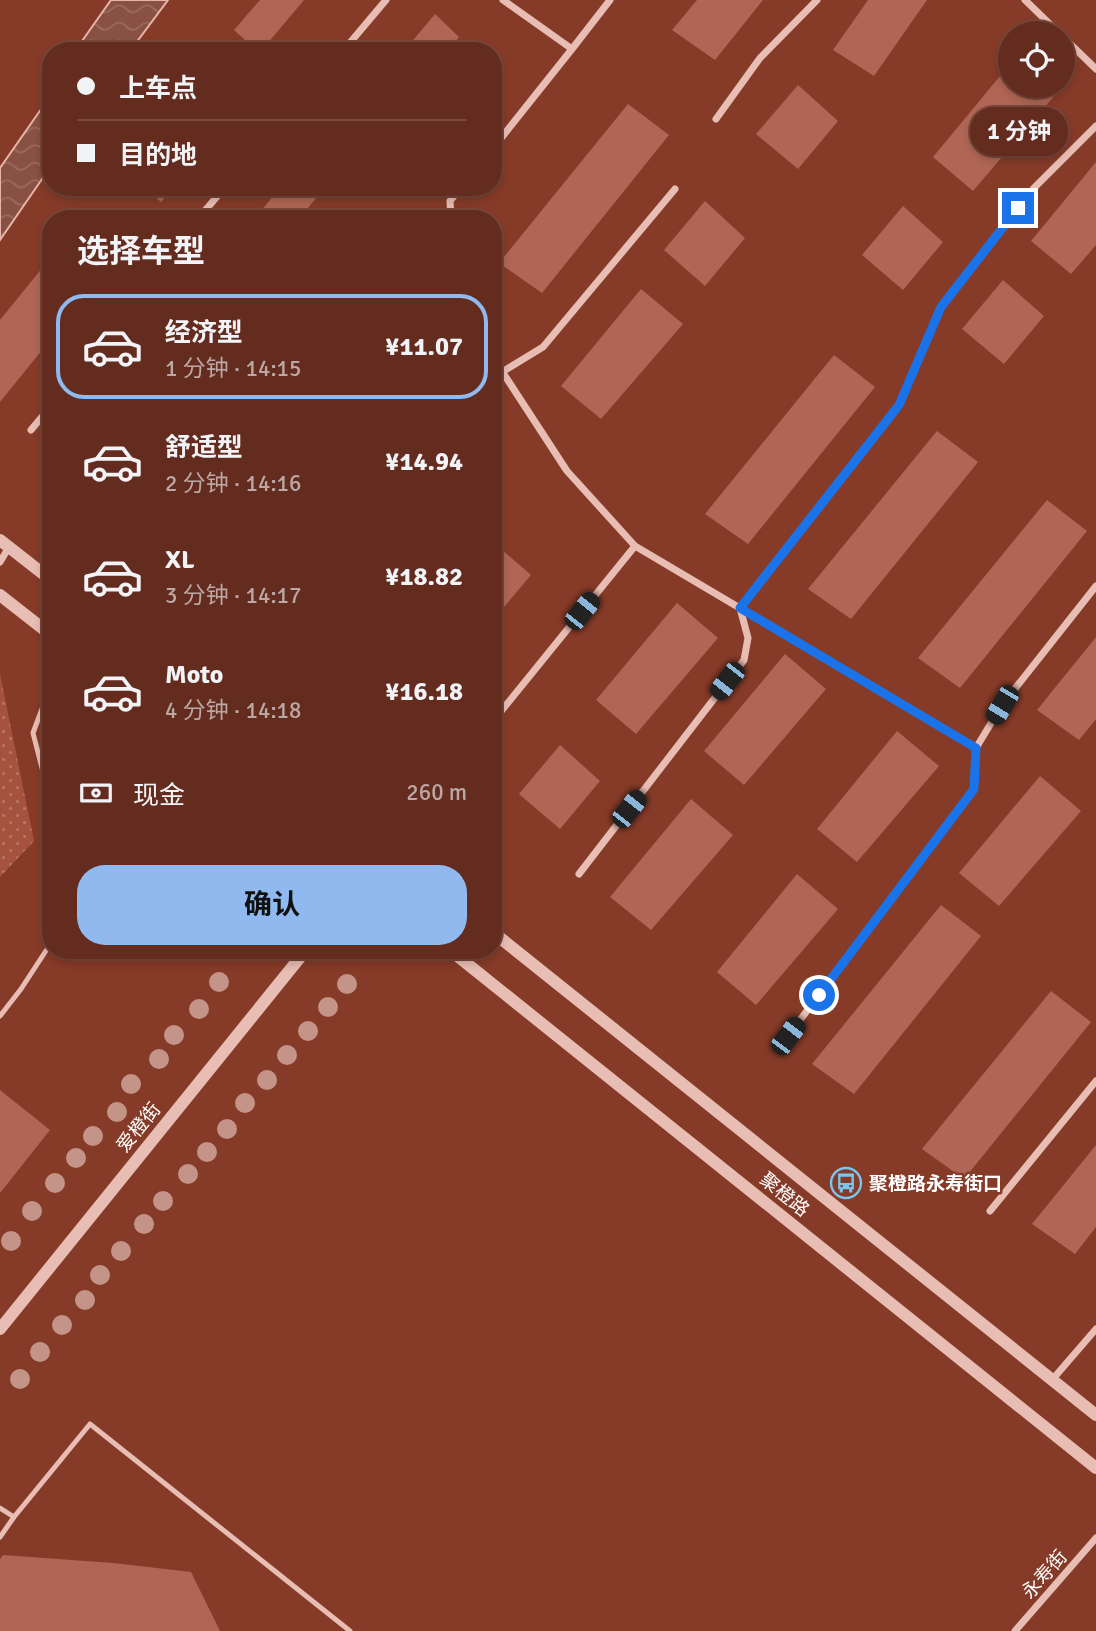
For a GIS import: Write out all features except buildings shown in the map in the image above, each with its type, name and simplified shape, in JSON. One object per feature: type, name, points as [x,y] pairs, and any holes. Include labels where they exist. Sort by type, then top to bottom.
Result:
[{"type":"street","points":[[351,42],[386,0]]},
{"type":"street","points":[[503,0],[572,49]]},
{"type":"street","points":[[502,137],[610,0]]},
{"type":"street","points":[[716,119],[760,58],[817,0]]},
{"type":"street","points":[[1025,0],[1047,21]]},
{"type":"street","points":[[1075,49],[1096,69]]},
{"type":"street","points":[[740,608],[899,405],[941,307],[1034,188],[1096,126]]},
{"type":"street","points":[[675,189],[542,347],[502,372],[567,471],[635,547],[976,748]]},
{"type":"street","points":[[206,210],[217,196]]},
{"type":"street","points":[[31,430],[42,417]]},
{"type":"street","points":[[0,562],[4,543],[42,573]]},
{"type":"street","points":[[502,710],[635,547]]},
{"type":"street","points":[[788,1036],[974,789],[976,748],[1002,705],[1096,586]]},
{"type":"street","points":[[0,595],[42,628]]},
{"type":"street","points":[[579,874],[744,660],[748,638],[740,608]]},
{"type":"street","name":"聚橙路","points":[[502,939],[1096,1415]]},
{"type":"street","name":"爱橙街","points":[[0,1329],[299,959]]},
{"type":"street","name":"聚橙路","points":[[461,959],[1096,1468]]},
{"type":"street","points":[[989,1211],[1096,1081]]},
{"type":"street","points":[[1052,1380],[1096,1329]]},
{"type":"street","name":"永寿街","points":[[1015,1631],[1096,1538]]},
{"type":"lane","points":[[42,708],[33,733],[42,768]]},
{"type":"lane","points":[[0,1016],[42,956]]},
{"type":"lane","points":[[0,1537],[90,1424],[350,1631]]},
{"type":"lane","points":[[0,1508],[14,1517]]},
{"type":"shaded area","points":[[0,674],[34,841],[0,877]]},
{"type":"water","points":[[111,0],[168,0],[137,42],[81,42]]},
{"type":"water","points":[[42,108],[42,179],[0,240],[0,168]]},
{"type":"place","name":"聚橙路永寿街口","points":[[846,1183]]},
{"type":"route","points":[[819,995],[974,789],[976,748],[740,608],[899,405],[941,307],[1018,208]]}]
